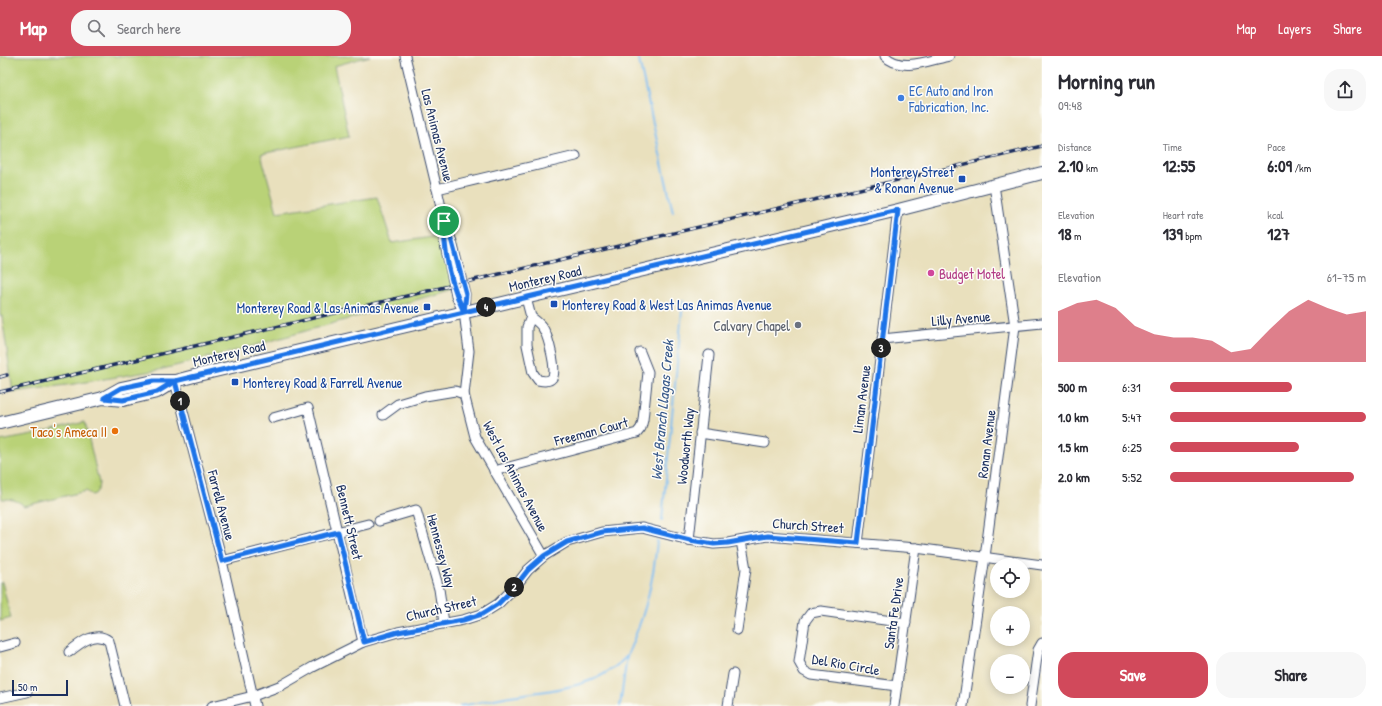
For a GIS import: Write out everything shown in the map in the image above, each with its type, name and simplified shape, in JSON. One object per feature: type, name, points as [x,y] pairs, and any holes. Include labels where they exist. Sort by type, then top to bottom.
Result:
[{"type":"main road","name":"Monterey Road","points":[[0,422],[104,398],[121,388],[154,381],[175,381],[898,210],[1042,173]]},
{"type":"street","name":"Las Animas Avenue","points":[[405,56],[444,221],[452,242],[466,294],[464,312]]},
{"type":"street","points":[[885,56],[892,62],[899,65],[911,65],[949,56]]},
{"type":"street","points":[[437,189],[576,156]]},
{"type":"street","name":"Ronan Avenue","points":[[963,706],[985,557],[1015,326],[994,185]]},
{"type":"street","name":"Liman Avenue","points":[[858,543],[898,210]]},
{"type":"street","points":[[526,298],[530,317],[527,326],[527,345],[533,373],[538,380],[544,381],[551,379],[554,376],[554,364],[544,329],[538,322],[530,317]]},
{"type":"street","name":"West Las Animas Avenue","points":[[464,312],[470,351],[464,394],[475,436],[544,556]]},
{"type":"street","name":"Lilly Avenue","points":[[882,339],[1042,323]]},
{"type":"street","name":"Freeman Court","points":[[494,471],[637,433],[641,428],[643,420],[648,372],[640,352]]},
{"type":"street","name":"Woodworth Way","points":[[690,540],[709,355]]},
{"type":"street","name":"Farrell Avenue","points":[[175,381],[222,561],[255,706]]},
{"type":"street","points":[[383,416],[398,404],[425,396],[455,391],[464,394]]},
{"type":"street","name":"Bennett Street","points":[[273,418],[308,408],[364,642]]},
{"type":"street","points":[[700,433],[765,443]]},
{"type":"street","name":"Hennessey Way","points":[[379,521],[416,510],[439,590],[444,623]]},
{"type":"street","points":[[222,561],[368,524]]},
{"type":"street","name":"Church Street","points":[[212,706],[253,696],[282,685],[364,642],[398,632],[463,620],[482,614],[498,604],[514,588],[528,570],[544,556],[567,542],[602,532],[642,528],[690,540],[714,544],[742,541],[767,536],[916,548],[1042,565]]},
{"type":"street","points":[[737,630],[746,569],[742,541]]},
{"type":"street","name":"Santa Fe Drive","points":[[894,706],[916,548]]},
{"type":"street","name":"Del Rio Circle","points":[[897,686],[812,675],[804,671],[799,662],[805,621],[812,613],[821,611],[906,623]]},
{"type":"street","points":[[69,652],[85,640],[99,637],[110,641],[125,706]]},
{"type":"street","points":[[0,647],[15,643]]},
{"type":"street","points":[[1030,706],[1038,650],[1042,643]]},
{"type":"street","points":[[728,706],[733,674]]},
{"type":"street","points":[[0,698],[27,692]]},
{"type":"green space","points":[[0,56],[370,56],[334,66],[349,136],[261,154],[277,212],[377,197],[392,243],[452,234],[465,286],[242,349],[159,370],[13,392],[2,316],[0,316]]},
{"type":"green space","points":[[85,422],[99,483],[98,490],[95,494],[92,495],[86,491],[24,506],[14,500],[2,499],[0,481],[0,441],[33,435]]},
{"type":"green space","points":[[2,582],[11,618],[0,621],[0,583]]},
{"type":"waterway","name":"West Branch Llagas Creek","points":[[638,56],[673,212]]},
{"type":"waterway","name":"West Branch Llagas Creek","points":[[662,520],[683,301]]},
{"type":"waterway","name":"West Branch Llagas Creek","points":[[460,706],[572,686],[587,682],[614,668],[626,657],[638,629],[652,580],[657,541]]},
{"type":"waterway","points":[[620,706],[627,656]]},
{"type":"railway","points":[[0,392],[1042,146]]},
{"type":"railway","points":[[0,377],[7,375]]},
{"type":"place","name":"EC Auto and Iron Fabrication, Inc.","points":[[901,98]]},
{"type":"place","name":"Monterey Street & Ronan Avenue","points":[[962,179]]},
{"type":"place","name":"Budget Motel","points":[[931,273]]},
{"type":"place","name":"Monterey Road & West Las Animas Avenue","points":[[554,304]]},
{"type":"place","name":"Monterey Road & Las Animas Avenue","points":[[427,307]]},
{"type":"place","name":"Calvary Chapel","points":[[798,325]]},
{"type":"place","name":"Monterey Road & Farrell Avenue","points":[[235,382]]},
{"type":"place","name":"Taco's Ameca II","points":[[115,431]]},
{"type":"route","points":[[444,221],[444,240],[456,296],[464,312],[198,376],[175,381],[154,381],[121,388],[104,398],[123,400],[157,392],[175,381],[222,561],[338,532],[364,642],[398,632],[463,620],[482,614],[498,604],[514,588],[528,570],[544,556],[567,542],[602,532],[642,528],[659,531],[702,543],[714,544],[742,541],[767,536],[858,543],[898,210],[464,312],[466,294],[452,242],[444,221]]}]
